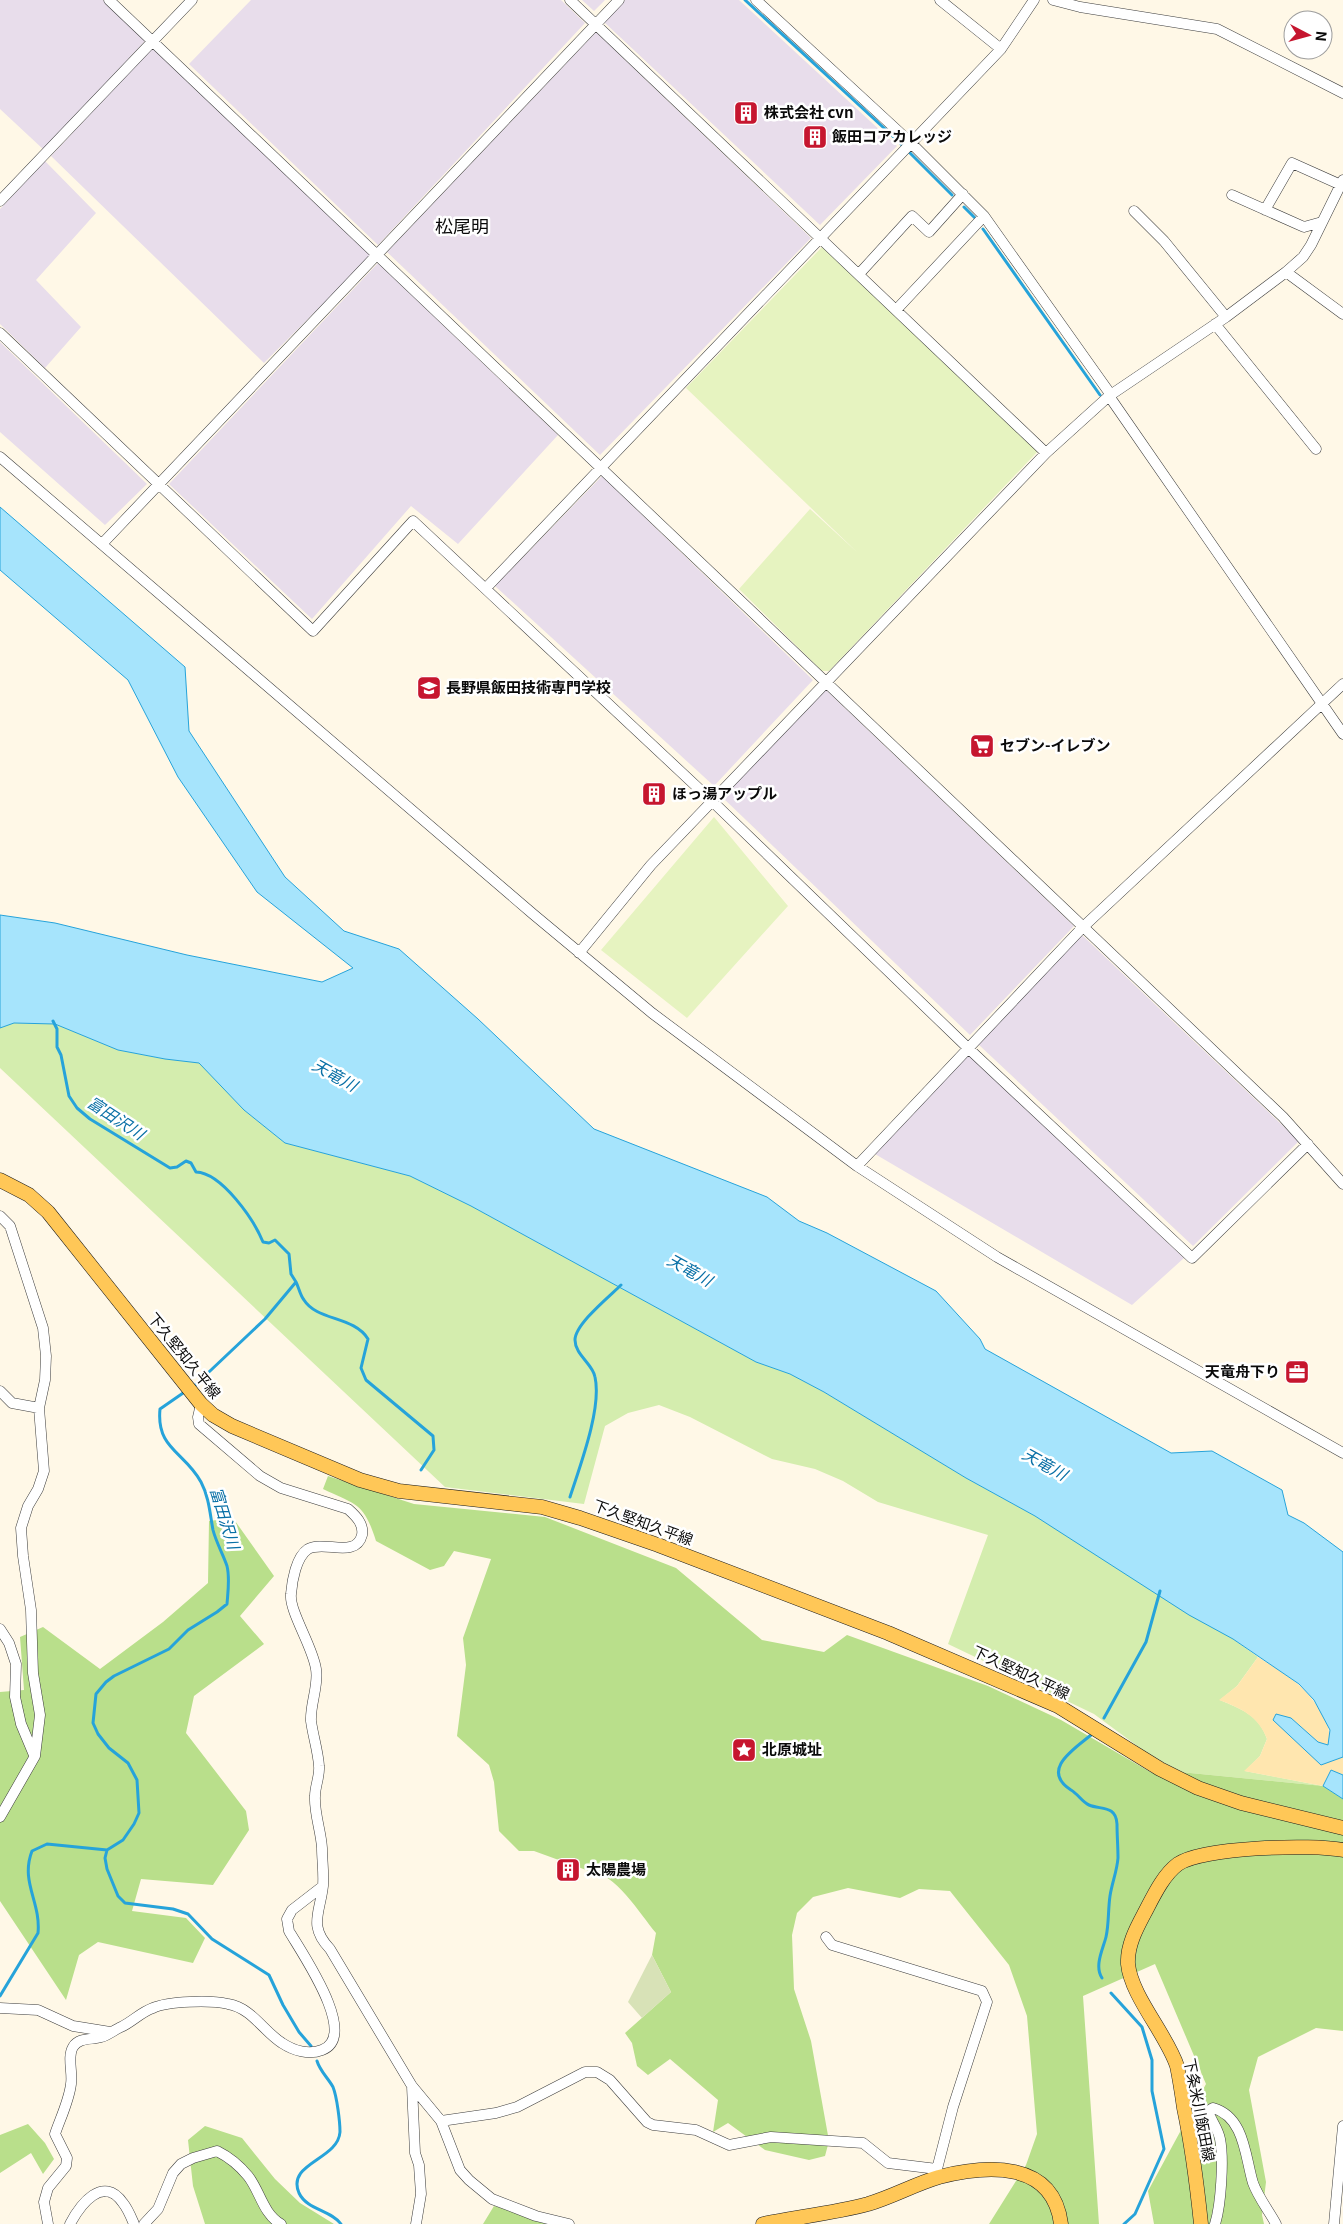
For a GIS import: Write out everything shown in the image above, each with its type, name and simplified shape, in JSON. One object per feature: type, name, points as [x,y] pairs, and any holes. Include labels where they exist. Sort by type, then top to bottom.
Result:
[{"type":"main road","name":"下久堅知久平線","points":[[0,1180],[29,1195],[48,1212],[198,1401],[213,1415],[232,1426],[360,1480],[399,1491],[542,1507],[658,1545],[888,1633],[1058,1706],[1160,1769],[1198,1788],[1240,1803],[1343,1828]]},
{"type":"main road","name":"下条米川飯田線","points":[[1201,2224],[1190,2140],[1176,2065],[1141,1998],[1129,1970],[1129,1954],[1133,1938],[1171,1870],[1182,1862],[1209,1855],[1272,1848],[1307,1846],[1343,1850]]},
{"type":"main road","points":[[763,2224],[867,2204],[938,2173],[990,2170],[1025,2174],[1038,2180],[1048,2189],[1059,2211],[1061,2224]]},
{"type":"street","points":[[110,0],[1082,928],[1283,1117],[1343,1184]]},
{"type":"street","points":[[0,201],[192,0]]},
{"type":"street","points":[[570,0],[897,309],[1046,453]]},
{"type":"street","points":[[102,544],[619,0]]},
{"type":"street","points":[[756,0],[907,147],[963,194],[984,216],[1110,395],[1343,734]]},
{"type":"street","points":[[940,0],[1001,49]]},
{"type":"street","points":[[486,588],[1001,49],[1034,0]]},
{"type":"street","points":[[1053,0],[1081,3],[1217,30],[1343,93]]},
{"type":"street","points":[[579,953],[651,864],[1046,453],[1110,395],[1226,317],[1303,257],[1342,182],[1292,163],[1265,210]]},
{"type":"street","points":[[859,274],[912,216],[929,232],[963,194]]},
{"type":"street","points":[[1232,195],[1304,227],[1322,222]]},
{"type":"street","points":[[1134,211],[1164,241],[1226,317]]},
{"type":"street","points":[[897,309],[984,216]]},
{"type":"street","points":[[1286,272],[1343,314]]},
{"type":"street","points":[[1215,324],[1316,449]]},
{"type":"street","points":[[0,333],[313,631],[413,521],[486,588],[619,716],[712,801],[968,1048],[1192,1258],[1308,1144]]},
{"type":"street","points":[[0,458],[579,953],[652,1013],[857,1166],[997,1257],[1343,1453]]},
{"type":"street","points":[[857,1166],[1082,928],[1343,684]]},
{"type":"street","points":[[0,1216],[10,1226],[43,1328],[46,1356],[45,1380],[39,1408],[44,1471],[38,1488],[28,1506],[21,1528],[31,1610],[33,1673],[40,1716],[35,1756],[0,1817]]},
{"type":"street","points":[[0,1391],[12,1403],[39,1408]]},
{"type":"street","points":[[198,1401],[199,1424],[260,1476],[281,1488],[348,1509],[356,1516],[362,1527],[361,1537],[350,1548],[319,1547],[308,1549],[301,1557],[290,1596],[296,1616],[311,1647],[316,1670],[311,1721],[319,1767],[315,1797],[321,1834],[323,1886],[316,1921],[320,1938],[330,1948],[412,2086],[441,2121],[460,2170],[469,2180],[492,2198],[536,2216],[569,2224]]},
{"type":"street","points":[[0,1629],[9,1643],[16,1664],[15,1697],[21,1724],[35,1756]]},
{"type":"street","points":[[48,2224],[44,2202],[48,2188],[66,2166],[67,2158],[55,2134],[71,2085],[71,2053],[74,2045],[82,2040],[102,2037],[125,2026],[151,2008],[168,2003],[228,2004],[248,2012],[282,2043],[303,2052],[315,2052],[327,2048],[333,2041],[336,2033],[335,2021],[329,2004],[289,1931],[287,1919],[292,1910],[323,1886]]},
{"type":"street","points":[[441,2121],[496,2113],[517,2107],[585,2072],[597,2072],[610,2080],[647,2122],[653,2125],[696,2130],[729,2145],[771,2137],[863,2143],[888,2162],[938,2173],[953,2107],[987,2002],[982,1991],[832,1945],[826,1937]]},
{"type":"street","points":[[0,2008],[38,2010],[73,2026],[110,2032]]},
{"type":"street","points":[[412,2086],[415,2153],[419,2165],[421,2194],[416,2224]]},
{"type":"street","points":[[1215,2224],[1218,2214],[1221,2142],[1218,2130],[1208,2111],[1213,2108],[1219,2109],[1232,2120],[1246,2151],[1253,2184],[1276,2224]]},
{"type":"street","points":[[1334,2224],[1343,2126]]},
{"type":"street","points":[[144,2224],[158,2209],[173,2172],[181,2164],[193,2158],[217,2151],[230,2158],[249,2177],[272,2219],[281,2224]]},
{"type":"street","points":[[70,2224],[91,2195],[99,2191],[111,2192],[122,2201],[134,2224]]},
{"type":"shaded area","points":[[0,0],[103,0],[145,41],[44,150],[0,109]]},
{"type":"shaded area","points":[[251,0],[561,0],[585,23],[378,245],[189,64]]},
{"type":"shaded area","points":[[582,0],[605,0],[594,11]]},
{"type":"shaded area","points":[[625,0],[739,0],[897,146],[820,225],[604,22]]},
{"type":"shaded area","points":[[596,32],[811,238],[600,455],[387,252]]},
{"type":"shaded area","points":[[153,47],[371,256],[264,363],[51,156]]},
{"type":"shaded area","points":[[45,161],[96,213],[36,280],[81,327],[45,368],[0,324],[0,209]]},
{"type":"shaded area","points":[[378,263],[558,435],[458,544],[411,506],[312,619],[169,484]]},
{"type":"shaded area","points":[[0,342],[147,484],[105,525],[0,432]]},
{"type":"shaded area","points":[[602,476],[813,680],[714,786],[495,586]]},
{"type":"shaded area","points":[[826,690],[1074,926],[970,1035],[722,797]]},
{"type":"shaded area","points":[[1082,935],[1299,1141],[1193,1246],[978,1044]]},
{"type":"shaded area","points":[[968,1053],[1184,1258],[1132,1305],[875,1154]]},
{"type":"green space","points":[[822,247],[1038,451],[829,671],[822,671],[739,589],[810,509],[858,553],[686,388]]},
{"type":"green space","points":[[714,817],[788,906],[687,1018],[601,950]]},
{"type":"green space","points":[[13,1023],[55,1024],[118,1050],[165,1059],[199,1062],[244,1110],[285,1143],[410,1176],[471,1206],[756,1362],[790,1374],[824,1392],[966,1478],[1035,1516],[1233,1639],[1258,1657],[1237,1686],[1220,1700],[1254,1718],[1264,1731],[1267,1739],[1260,1756],[1245,1771],[1323,1786],[1180,1772],[1144,1751],[1094,1714],[948,1644],[988,1535],[878,1502],[843,1481],[815,1469],[772,1459],[690,1417],[659,1405],[628,1413],[605,1426],[584,1504],[445,1487],[0,1068],[0,1028]]},
{"type":"green space","points":[[328,1476],[414,1504],[545,1517],[676,1568],[762,1640],[824,1652],[847,1635],[988,1686],[1061,1720],[1152,1773],[1180,1772],[1323,1786],[1343,1799],[1343,2031],[1316,2028],[1258,2057],[1249,2090],[1266,2182],[1262,2215],[1264,2224],[1154,2224],[1148,2191],[1206,2084],[1155,1964],[1083,1996],[1099,2224],[989,2224],[1026,2165],[1037,2134],[1027,2016],[1009,1965],[950,1891],[919,1889],[900,1898],[848,1888],[813,1897],[797,1913],[792,1935],[794,1989],[811,2041],[829,2141],[825,2156],[809,2160],[765,2150],[728,2123],[713,2132],[718,2100],[670,2059],[648,2075],[637,2066],[632,2043],[625,2033],[671,1992],[652,1955],[656,1933],[626,1895],[608,1878],[599,1873],[534,1851],[519,1851],[499,1831],[494,1782],[489,1765],[457,1736],[466,1665],[463,1638],[491,1559],[454,1551],[444,1566],[430,1570],[376,1541],[367,1519],[358,1507],[352,1502],[323,1489]]},
{"type":"green space","points":[[233,1518],[274,1576],[240,1616],[264,1644],[194,1696],[186,1733],[246,1811],[249,1830],[213,1885],[141,1879],[132,1911],[186,1918],[205,1938],[193,1963],[98,1942],[79,1955],[66,2000],[0,1901],[0,1692],[24,1690],[20,1637],[43,1627],[100,1669],[163,1622],[208,1583],[209,1521]]},
{"type":"green space","points":[[652,1955],[671,1992],[642,2018],[628,2002]]},
{"type":"green space","points":[[28,2124],[45,2143],[54,2159],[43,2174],[31,2153],[0,2173],[0,2135]]},
{"type":"green space","points":[[205,2126],[242,2138],[275,2179],[300,2203],[334,2224],[205,2224],[193,2186],[188,2140]]},
{"type":"green space","points":[[494,2206],[560,2224],[483,2224]]},
{"type":"sand","points":[[1258,1657],[1294,1681],[1315,1703],[1328,1728],[1328,1745],[1318,1742],[1291,1718],[1313,1755],[1321,1764],[1343,1757],[1343,1775],[1331,1770],[1323,1786],[1244,1771],[1260,1756],[1267,1739],[1264,1731],[1248,1714],[1235,1706],[1219,1700],[1237,1686]]},
{"type":"water","name":"天竜川","points":[[0,507],[185,667],[189,731],[285,877],[344,931],[399,949],[478,1019],[594,1129],[767,1197],[799,1221],[827,1233],[936,1291],[980,1339],[985,1349],[1171,1453],[1212,1451],[1282,1490],[1288,1515],[1304,1523],[1343,1552],[1343,1757],[1321,1765],[1273,1720],[1276,1714],[1291,1718],[1318,1742],[1328,1745],[1330,1730],[1314,1700],[1299,1684],[1233,1639],[1189,1615],[1035,1516],[966,1478],[824,1392],[790,1374],[756,1362],[471,1206],[410,1176],[285,1143],[244,1110],[199,1063],[118,1050],[55,1024],[14,1023],[0,1028],[0,915],[55,923],[187,955],[322,982],[353,968],[257,892],[178,777],[128,680],[0,570]]},
{"type":"water","points":[[1331,1770],[1343,1775],[1343,1799],[1323,1786]]},
{"type":"waterway","points":[[745,0],[897,140],[952,195]]},
{"type":"waterway","points":[[964,207],[975,218]]},
{"type":"waterway","points":[[983,229],[1100,395]]},
{"type":"waterway","name":"富田沢川","points":[[53,1021],[57,1029],[57,1047],[61,1055],[69,1096],[77,1108],[90,1119],[170,1168],[177,1167],[186,1161],[191,1163],[196,1172],[206,1174],[216,1180],[245,1210],[263,1242],[269,1243],[275,1240],[289,1254],[291,1274],[296,1282],[265,1319],[192,1388]]},
{"type":"waterway","points":[[296,1282],[303,1298],[310,1307],[326,1316],[354,1326],[362,1332],[368,1339],[361,1368],[366,1380],[433,1436],[434,1450],[421,1470]]},
{"type":"waterway","points":[[570,1497],[589,1437],[596,1390],[594,1372],[578,1350],[575,1340],[577,1333],[587,1318],[621,1285]]},
{"type":"waterway","name":"富田沢川","points":[[0,1996],[38,1933],[37,1911],[28,1873],[32,1851],[47,1844],[107,1850],[123,1840],[139,1813],[137,1780],[128,1763],[109,1748],[98,1734],[93,1723],[96,1694],[114,1676],[169,1649],[188,1630],[227,1604],[228,1571],[214,1534],[204,1488],[194,1472],[167,1442],[162,1433],[160,1409],[186,1391]]},
{"type":"waterway","points":[[1104,1718],[1146,1642],[1160,1591]]},
{"type":"waterway","points":[[1091,1735],[1063,1760],[1059,1768],[1059,1775],[1062,1782],[1084,1802],[1107,1809],[1116,1818],[1118,1858],[1110,1896],[1107,1932],[1099,1963],[1102,1978]]},
{"type":"waterway","points":[[107,1850],[105,1858],[107,1869],[118,1896],[125,1903],[173,1909],[188,1914],[212,1939],[269,1975],[283,2005],[299,2032],[311,2046]]},
{"type":"waterway","points":[[1111,1993],[1142,2027],[1152,2060],[1152,2091],[1164,2149],[1135,2214],[1124,2224]]},
{"type":"waterway","points":[[317,2061],[333,2087],[340,2132],[337,2141],[331,2149],[306,2168],[300,2175],[297,2183],[299,2193],[303,2199],[313,2207],[337,2219],[341,2224]]},
{"type":"place","name":"株式会社 cvn","points":[[746,113]]},
{"type":"place","name":"飯田コアカレッジ","points":[[815,137]]},
{"type":"place","name":"長野県飯田技術専門学校","points":[[429,688]]},
{"type":"place","name":"セブン-イレブン","points":[[982,746]]},
{"type":"place","name":"ほっ湯アップル","points":[[654,794]]},
{"type":"place","name":"天竜舟下り","points":[[1297,1372]]},
{"type":"place","name":"北原城址","points":[[744,1750]]},
{"type":"place","name":"太陽農場","points":[[568,1870]]},
{"type":"district","name":"松尾明","points":[[462,227]]}]
